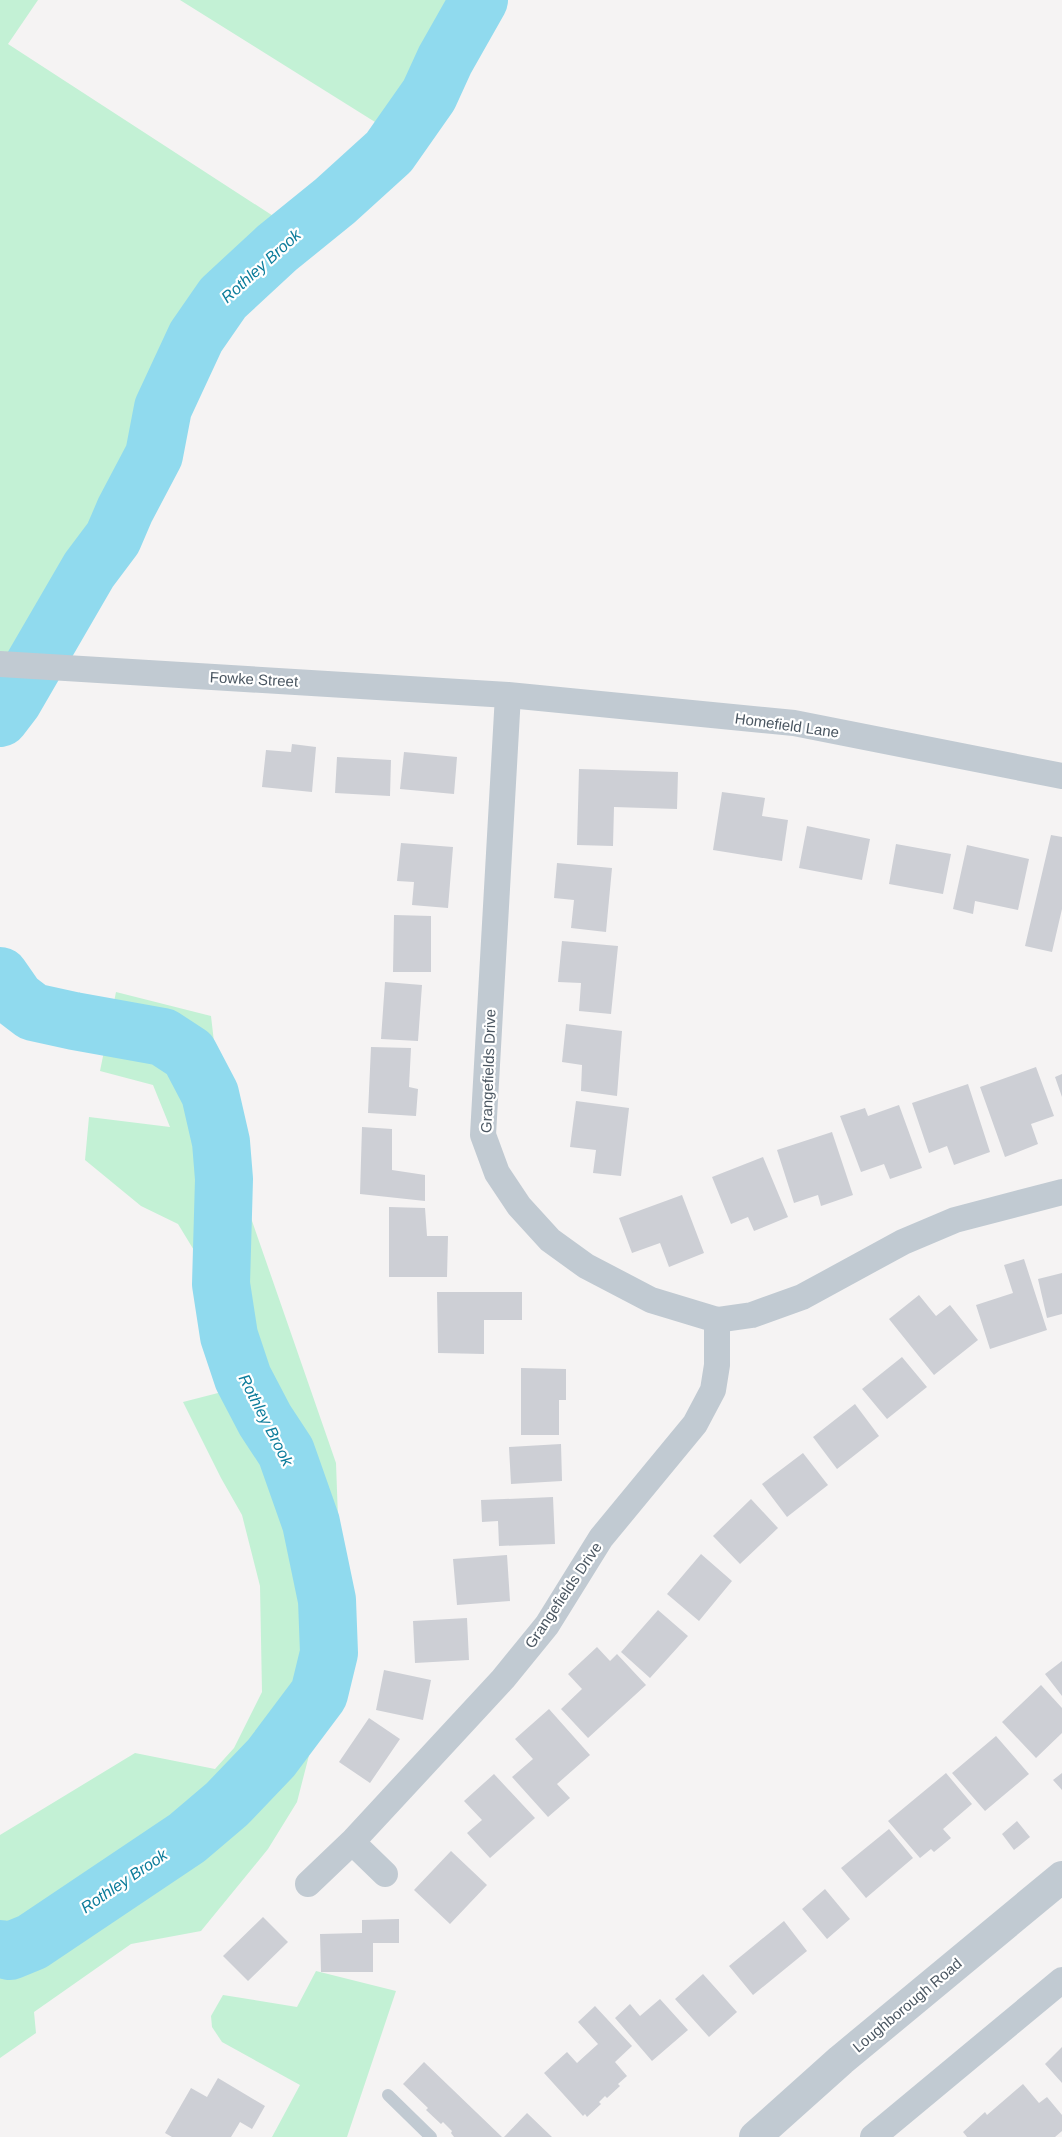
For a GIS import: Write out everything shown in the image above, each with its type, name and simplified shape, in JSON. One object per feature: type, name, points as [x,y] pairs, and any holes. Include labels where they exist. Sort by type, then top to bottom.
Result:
[{"type":"street","name":"Fowke Street","points":[[0,664],[508,694]]},
{"type":"street","name":"Homefield Lane","points":[[508,694],[794,723],[1062,776]]},
{"type":"street","name":"Grangefields Drive","points":[[508,694],[483,1135],[497,1173],[519,1206],[550,1240],[586,1266],[651,1300],[717,1320],[752,1315],[802,1298],[903,1242],[956,1220],[1062,1192]]},
{"type":"street","name":"Grangefields Drive","points":[[308,1884],[352,1842],[503,1679],[547,1625],[602,1538],[695,1424],[713,1390],[717,1365],[717,1320]]},
{"type":"street","points":[[352,1842],[385,1874]]},
{"type":"street","name":"Loughborough Road","points":[[755,2137],[841,2060],[1062,1878]]},
{"type":"street","points":[[873,2137],[1062,1980]]},
{"type":"lane","points":[[388,2095],[431,2137]]},
{"type":"green space","points":[[0,0],[38,0],[8,44],[287,225],[251,258],[184,335],[154,402],[144,454],[105,535],[80,563],[20,655],[0,653]]},
{"type":"green space","points":[[180,0],[478,0],[474,12],[399,137]]},
{"type":"green space","points":[[116,992],[211,1016],[226,1146],[336,1463],[342,1627],[297,1802],[268,1849],[201,1931],[131,1944],[34,2012],[36,2033],[0,2058],[0,1835],[135,1753],[215,1769],[234,1748],[262,1692],[260,1586],[242,1515],[183,1402],[218,1393],[228,1357],[217,1288],[178,1224],[141,1206],[85,1160],[89,1117],[170,1127],[153,1085],[100,1071]]},
{"type":"green space","points":[[316,1971],[396,1991],[347,2137],[272,2137],[300,2085],[222,2042],[212,2027],[211,2016],[223,1995],[297,2007]]},
{"type":"building","points":[[292,744],[316,747],[312,792],[262,787],[266,750],[291,752]]},
{"type":"building","points":[[404,752],[457,757],[454,794],[400,789]]},
{"type":"building","points":[[337,757],[391,760],[390,796],[335,793]]},
{"type":"building","points":[[579,769],[678,772],[677,809],[614,807],[613,846],[577,845]]},
{"type":"building","points":[[722,792],[765,798],[762,816],[788,820],[782,861],[713,850]]},
{"type":"building","points":[[807,826],[870,839],[862,880],[799,868]]},
{"type":"building","points":[[1051,835],[1062,837],[1062,909],[1052,952],[1025,946]]},
{"type":"building","points":[[401,843],[453,847],[448,908],[412,905],[414,882],[397,881]]},
{"type":"building","points":[[896,844],[951,854],[943,894],[889,884]]},
{"type":"building","points":[[967,845],[1029,859],[1018,910],[975,901],[973,914],[953,909]]},
{"type":"building","points":[[557,863],[612,868],[606,932],[571,928],[574,900],[554,898]]},
{"type":"building","points":[[394,915],[431,916],[431,972],[393,972]]},
{"type":"building","points":[[562,941],[618,946],[611,1014],[579,1011],[581,983],[558,982]]},
{"type":"building","points":[[385,982],[422,985],[418,1041],[381,1039]]},
{"type":"building","points":[[566,1024],[622,1031],[617,1096],[581,1091],[582,1065],[562,1062]]},
{"type":"building","points":[[371,1047],[411,1048],[409,1087],[418,1089],[416,1116],[368,1113]]},
{"type":"building","points":[[1036,1067],[1054,1116],[1031,1124],[1038,1144],[1005,1157],[980,1087]]},
{"type":"building","points":[[1062,1074],[1062,1097],[1055,1077]]},
{"type":"building","points":[[968,1084],[990,1152],[954,1165],[947,1146],[929,1153],[912,1103]]},
{"type":"building","points":[[576,1101],[629,1108],[621,1176],[593,1173],[596,1150],[570,1147]]},
{"type":"building","points":[[899,1105],[922,1168],[890,1179],[884,1164],[861,1172],[840,1116],[865,1108],[868,1116]]},
{"type":"building","points":[[362,1127],[392,1129],[392,1170],[425,1175],[425,1201],[360,1194]]},
{"type":"building","points":[[832,1132],[853,1195],[821,1206],[818,1195],[794,1203],[777,1150]]},
{"type":"building","points":[[763,1157],[788,1217],[754,1231],[748,1217],[731,1224],[712,1177]]},
{"type":"building","points":[[682,1195],[704,1253],[669,1267],[660,1243],[632,1253],[619,1218]]},
{"type":"building","points":[[389,1207],[425,1208],[427,1236],[448,1236],[447,1277],[389,1277]]},
{"type":"building","points":[[1024,1259],[1047,1330],[990,1349],[976,1305],[1013,1293],[1004,1265]]},
{"type":"building","points":[[1062,1273],[1062,1314],[1047,1318],[1038,1279]]},
{"type":"building","points":[[437,1292],[522,1292],[522,1320],[484,1320],[484,1354],[438,1353]]},
{"type":"building","points":[[919,1295],[936,1316],[950,1305],[978,1340],[934,1375],[889,1319]]},
{"type":"building","points":[[902,1357],[927,1387],[887,1419],[862,1389]]},
{"type":"building","points":[[521,1368],[566,1369],[566,1400],[559,1400],[559,1435],[521,1435]]},
{"type":"building","points":[[855,1404],[879,1436],[837,1469],[813,1437]]},
{"type":"building","points":[[561,1444],[562,1481],[511,1484],[509,1447]]},
{"type":"building","points":[[803,1453],[828,1485],[787,1517],[762,1484]]},
{"type":"building","points":[[553,1497],[555,1544],[499,1546],[498,1521],[482,1522],[481,1500]]},
{"type":"building","points":[[751,1499],[778,1528],[740,1564],[713,1536]]},
{"type":"building","points":[[701,1554],[732,1581],[699,1621],[667,1594]]},
{"type":"building","points":[[507,1555],[510,1601],[457,1605],[453,1559]]},
{"type":"building","points":[[658,1610],[688,1636],[650,1678],[621,1652]]},
{"type":"building","points":[[467,1618],[469,1660],[415,1663],[413,1621]]},
{"type":"building","points":[[597,1647],[610,1661],[617,1654],[646,1685],[588,1738],[561,1709],[582,1689],[568,1674]]},
{"type":"building","points":[[1062,1661],[1062,1696],[1045,1674]]},
{"type":"building","points":[[384,1670],[431,1680],[423,1720],[376,1710]]},
{"type":"building","points":[[1041,1685],[1062,1708],[1062,1733],[1036,1758],[1002,1722]]},
{"type":"building","points":[[549,1709],[590,1755],[557,1784],[570,1798],[548,1817],[512,1777],[533,1759],[515,1739]]},
{"type":"building","points":[[369,1718],[400,1739],[370,1783],[339,1762]]},
{"type":"building","points":[[996,1736],[1029,1774],[985,1811],[952,1773]]},
{"type":"building","points":[[946,1773],[972,1804],[943,1829],[951,1838],[934,1852],[931,1849],[920,1858],[888,1821]]},
{"type":"building","points":[[1062,1773],[1062,1790],[1053,1780]]},
{"type":"building","points":[[494,1774],[535,1818],[490,1858],[467,1833],[482,1820],[464,1801]]},
{"type":"building","points":[[1017,1821],[1030,1837],[1014,1850],[1002,1834]]},
{"type":"building","points":[[889,1829],[913,1858],[866,1898],[841,1868]]},
{"type":"building","points":[[451,1851],[487,1885],[450,1924],[414,1890]]},
{"type":"building","points":[[825,1889],[850,1919],[827,1939],[802,1909]]},
{"type":"building","points":[[263,1917],[288,1942],[248,1981],[223,1956]]},
{"type":"building","points":[[399,1919],[399,1943],[373,1943],[373,1972],[321,1972],[320,1934],[362,1933],[362,1920]]},
{"type":"building","points":[[784,1921],[807,1951],[753,1995],[729,1966]]},
{"type":"building","points":[[703,1974],[737,2012],[709,2037],[675,1999]]},
{"type":"building","points":[[660,1999],[688,2030],[652,2061],[615,2018],[630,2004],[640,2016]]},
{"type":"building","points":[[595,2006],[632,2046],[615,2062],[627,2076],[618,2084],[620,2086],[607,2098],[605,2096],[599,2102],[601,2104],[587,2117],[585,2114],[583,2116],[544,2073],[567,2052],[577,2063],[598,2044],[578,2022]]},
{"type":"building","points":[[1062,2047],[1062,2083],[1045,2064]]},
{"type":"building","points":[[424,2062],[502,2137],[454,2137],[452,2131],[426,2110],[428,2108],[403,2084]]},
{"type":"building","points":[[218,2078],[265,2106],[252,2129],[240,2122],[231,2137],[172,2137],[165,2133],[191,2088],[207,2097]]},
{"type":"building","points":[[1023,2084],[1039,2103],[1047,2097],[1062,2115],[1062,2131],[1055,2137],[967,2137],[963,2132],[985,2112],[987,2115]]},
{"type":"building","points":[[527,2113],[552,2137],[504,2137]]},
{"type":"waterway","name":"Rothley Brook","points":[[0,718],[13,701],[89,570],[113,538],[154,455],[163,408],[196,337],[223,298],[277,248],[335,201],[389,152],[429,95],[445,60],[479,0]]},
{"type":"waterway","name":"Rothley Brook","points":[[0,976],[16,999],[33,1012],[163,1037],[189,1054],[210,1094],[221,1142],[224,1179],[221,1284],[229,1336],[243,1378],[265,1420],[286,1452],[311,1523],[327,1600],[329,1653],[319,1694],[271,1758],[227,1804],[187,1838],[32,1942],[10,1951],[0,1949]]}]
